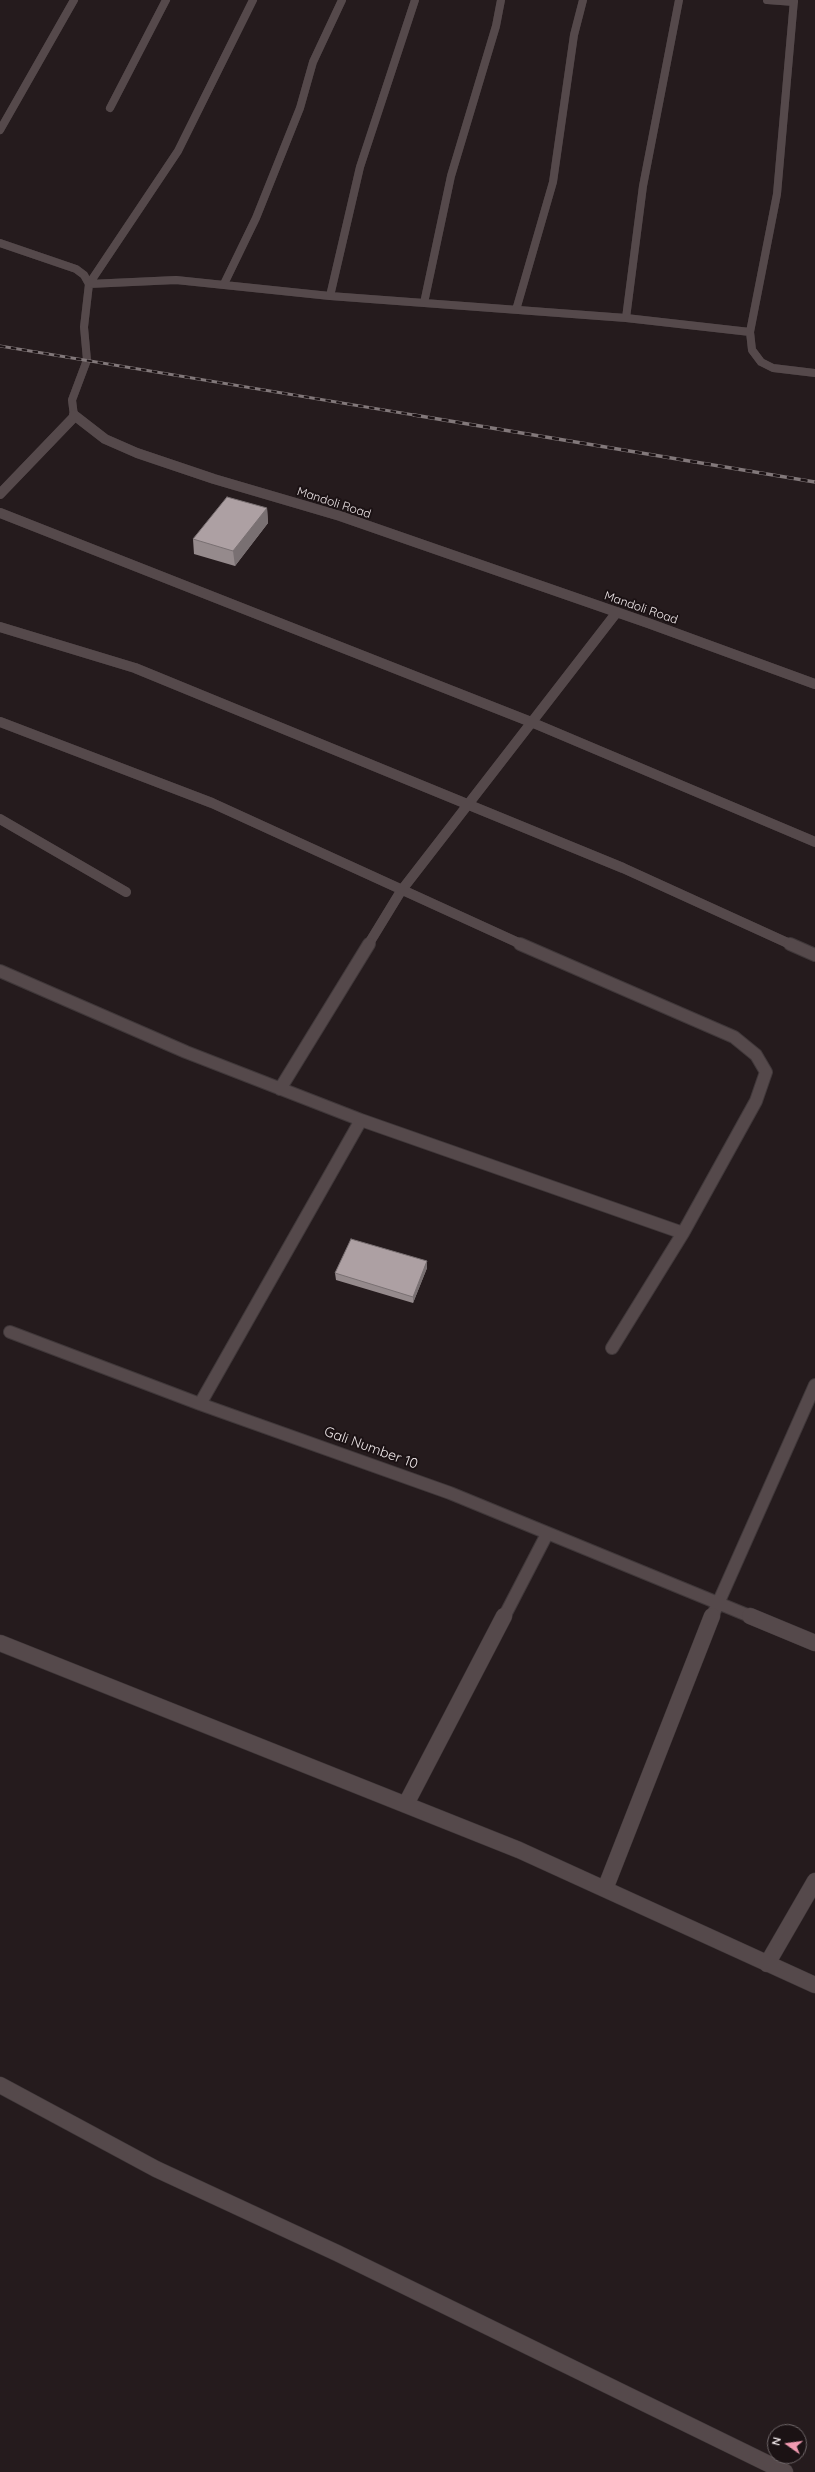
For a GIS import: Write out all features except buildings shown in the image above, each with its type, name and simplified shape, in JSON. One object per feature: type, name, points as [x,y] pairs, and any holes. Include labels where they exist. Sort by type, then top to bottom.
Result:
[{"type":"street","points":[[0,130],[74,0]]},
{"type":"street","points":[[110,108],[166,0]]},
{"type":"street","points":[[0,494],[74,417],[72,400],[87,360],[84,327],[89,284],[178,151],[253,0]]},
{"type":"street","points":[[224,284],[256,218],[300,108],[313,62],[342,0]]},
{"type":"street","points":[[330,296],[360,167],[415,0]]},
{"type":"street","points":[[424,303],[451,176],[496,26],[501,0]]},
{"type":"street","points":[[516,310],[553,182],[574,35],[583,0]]},
{"type":"street","points":[[626,318],[643,186],[679,0]]},
{"type":"street","points":[[767,0],[794,1],[777,194],[750,332],[752,350],[761,362],[773,368],[815,373]]},
{"type":"street","points":[[0,243],[76,269],[84,275],[89,284]]},
{"type":"street","points":[[89,284],[176,280],[330,296],[626,318],[750,332]]},
{"type":"street","name":"Mandoli Road","points":[[74,417],[105,439],[137,453],[340,516],[617,612],[815,684]]},
{"type":"street","points":[[0,513],[530,722],[815,842]]},
{"type":"street","points":[[280,1089],[400,891],[468,806],[530,722],[617,612]]},
{"type":"street","points":[[0,627],[135,668],[468,806],[623,868],[815,955]]},
{"type":"street","points":[[0,722],[212,803],[400,891],[734,1037],[756,1055],[766,1072],[756,1101],[683,1233],[612,1348]]},
{"type":"street","points":[[0,819],[126,892]]},
{"type":"street","points":[[0,970],[186,1052],[280,1089],[361,1120],[683,1233]]},
{"type":"street","points":[[200,1404],[361,1120]]},
{"type":"street","name":"Gali Number 10","points":[[10,1332],[200,1404],[450,1493],[815,1643]]},
{"type":"street","points":[[605,1889],[718,1604],[793,1431],[815,1385]]},
{"type":"street","points":[[406,1804],[547,1534]]},
{"type":"street","points":[[0,1643],[519,1850],[815,1986]]},
{"type":"street","points":[[767,1964],[815,1881]]},
{"type":"street","points":[[0,2085],[156,2170],[344,2257],[785,2472]]},
{"type":"railway","points":[[0,346],[414,415]]},
{"type":"railway","points":[[414,415],[420,416]]},
{"type":"railway","points":[[414,415],[815,482]]}]
